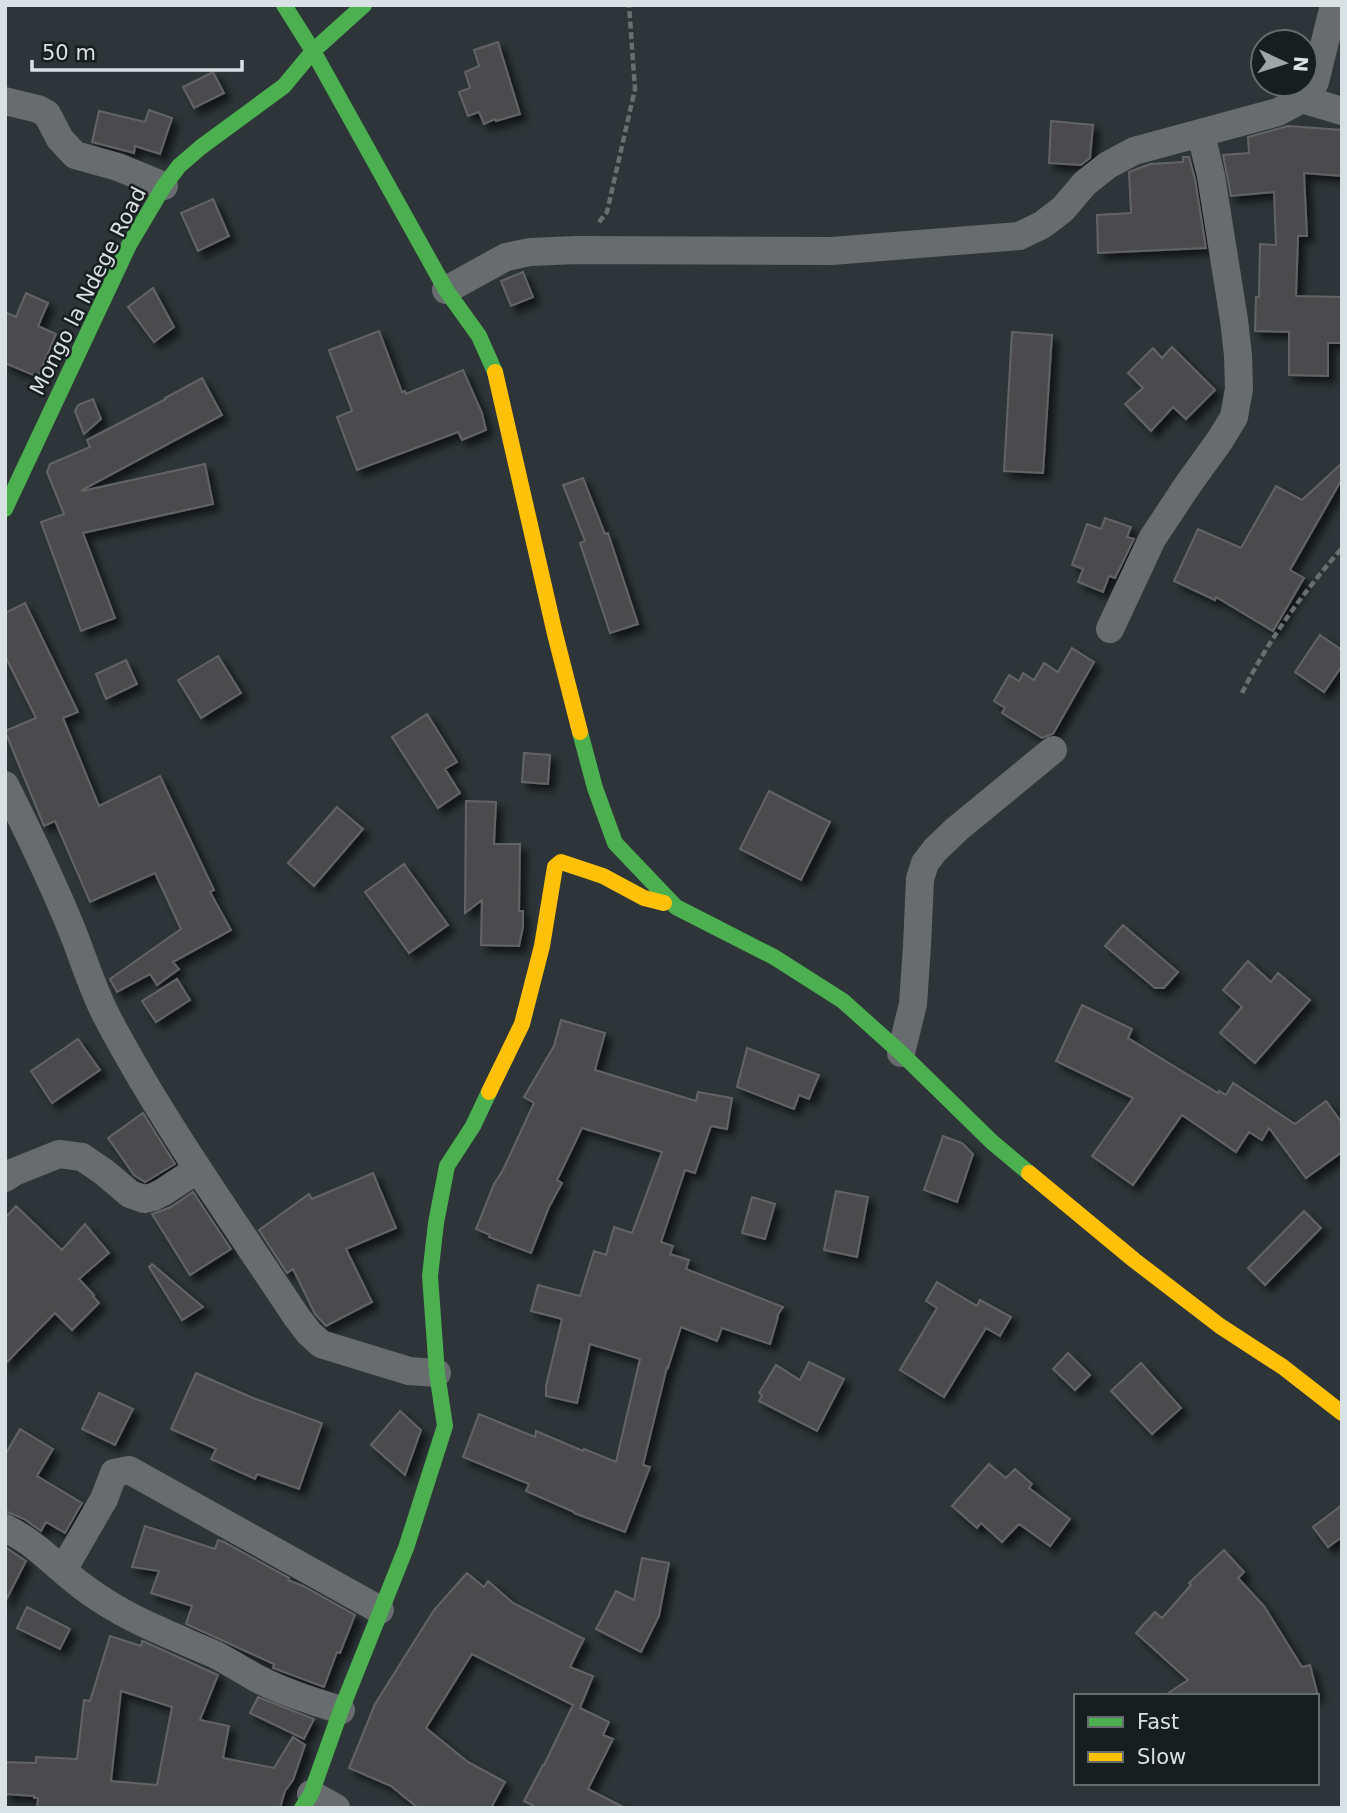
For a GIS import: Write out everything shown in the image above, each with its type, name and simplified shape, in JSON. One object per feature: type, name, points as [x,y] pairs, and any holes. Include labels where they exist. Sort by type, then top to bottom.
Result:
[{"type":"street","points":[[284,5],[313,51],[446,290],[479,336],[495,373],[555,634],[595,788],[615,843],[676,907]]},
{"type":"street","name":"Mongo la Ndege Road","points":[[5,509],[130,245],[164,186],[179,166],[201,147],[284,86],[313,51],[364,5]]},
{"type":"street","points":[[446,290],[506,257],[530,252],[832,251],[1019,236],[1042,225],[1063,209],[1085,183],[1108,165],[1134,151],[1278,112],[1302,99],[1315,82],[1334,5]]},
{"type":"street","points":[[1302,99],[1342,111]]},
{"type":"street","points":[[5,101],[38,109],[47,114],[60,139],[75,155],[118,167],[164,186]]},
{"type":"street","points":[[1110,629],[1152,539],[1234,417],[1239,389],[1234,320],[1212,176],[1201,134]]},
{"type":"street","points":[[901,1053],[913,1004],[920,879],[925,863],[957,829],[1053,750]]},
{"type":"street","points":[[5,785],[41,858],[107,1017],[150,1093],[296,1316],[321,1344],[409,1371],[438,1373]]},
{"type":"street","points":[[336,1808],[307,1801],[406,1548],[445,1426],[430,1276],[436,1223],[447,1166],[473,1126],[522,1024],[541,946],[555,867],[561,862],[603,876],[644,898],[676,907],[774,957],[843,1001],[992,1142],[1134,1260],[1220,1326],[1283,1367],[1342,1413]]},
{"type":"street","points":[[5,1178],[59,1154],[82,1157],[130,1194],[144,1199],[163,1192],[198,1168]]},
{"type":"street","points":[[63,1570],[104,1499],[114,1473],[129,1470],[380,1611]]},
{"type":"street","points":[[5,1528],[21,1536],[85,1589],[139,1622],[217,1656],[257,1678],[341,1710]]},
{"type":"path","points":[[577,250],[607,212],[635,89],[629,5]]},
{"type":"path","points":[[1242,693],[1271,639],[1342,548]]},
{"type":"building","points":[[498,42],[520,114],[484,124],[479,112],[468,116],[459,92],[470,88],[465,72],[479,66],[474,50]]},
{"type":"building","points":[[213,72],[224,93],[194,108],[183,87]]},
{"type":"building","points":[[149,110],[172,118],[160,154],[135,146],[134,153],[92,142],[99,111],[145,122]]},
{"type":"building","points":[[1051,121],[1093,125],[1090,158],[1081,165],[1049,163]]},
{"type":"building","points":[[1288,126],[1342,130],[1342,176],[1304,173],[1307,236],[1298,236],[1296,296],[1342,297],[1342,343],[1328,343],[1328,376],[1289,375],[1289,332],[1255,331],[1260,244],[1276,245],[1274,192],[1231,196],[1223,155],[1249,153],[1248,137]]},
{"type":"building","points":[[1183,157],[1189,157],[1195,179],[1206,248],[1098,253],[1097,215],[1131,213],[1129,172],[1150,164],[1183,162]]},
{"type":"building","points":[[213,199],[229,236],[198,251],[181,213]]},
{"type":"building","points":[[523,272],[533,297],[511,306],[501,281]]},
{"type":"building","points":[[153,288],[174,327],[154,342],[128,307]]},
{"type":"building","points":[[26,293],[48,303],[38,326],[56,334],[38,377],[5,363],[5,312],[16,317]]},
{"type":"building","points":[[379,331],[402,392],[405,391],[406,394],[463,370],[482,413],[486,430],[462,440],[458,432],[357,470],[337,417],[352,411],[329,350]]},
{"type":"building","points":[[1012,332],[1052,335],[1043,473],[1004,471]]},
{"type":"building","points":[[1172,347],[1215,390],[1186,419],[1173,407],[1151,431],[1125,404],[1143,388],[1128,373],[1153,348],[1162,358]]},
{"type":"building","points":[[202,378],[222,415],[82,491],[205,464],[213,504],[83,533],[115,618],[81,631],[41,522],[64,514],[47,472],[50,464],[90,447],[87,440]]},
{"type":"building","points":[[93,399],[101,419],[84,434],[75,411],[78,405]]},
{"type":"building","points":[[1342,463],[1342,479],[1290,570],[1304,578],[1273,631],[1216,597],[1215,600],[1174,581],[1198,529],[1241,548],[1276,486],[1302,500]]},
{"type":"building","points":[[583,478],[605,534],[608,533],[638,624],[610,633],[580,543],[585,541],[563,485]]},
{"type":"building","points":[[1105,518],[1131,527],[1127,537],[1134,539],[1115,578],[1109,576],[1103,592],[1078,582],[1083,569],[1072,565],[1087,524],[1101,529]]},
{"type":"building","points":[[25,603],[78,712],[63,718],[99,806],[160,776],[214,890],[210,892],[231,930],[173,962],[179,969],[157,985],[150,974],[117,992],[110,979],[181,929],[155,873],[90,902],[55,821],[44,826],[5,731],[36,718],[5,656],[5,613]]},
{"type":"building","points":[[1320,635],[1342,650],[1342,666],[1324,692],[1295,672]]},
{"type":"building","points":[[1072,648],[1094,662],[1053,734],[1042,738],[1002,713],[1005,708],[994,701],[1009,675],[1019,681],[1023,673],[1034,680],[1044,663],[1058,672]]},
{"type":"building","points":[[218,656],[241,693],[201,718],[178,680]]},
{"type":"building","points":[[126,660],[137,684],[106,699],[96,674]]},
{"type":"building","points":[[427,714],[457,762],[445,769],[460,793],[438,808],[392,737]]},
{"type":"building","points":[[524,753],[550,755],[548,784],[522,782]]},
{"type":"building","points":[[769,791],[830,822],[801,880],[740,849]]},
{"type":"building","points":[[466,801],[496,802],[494,844],[520,844],[519,911],[523,911],[523,927],[519,946],[481,945],[482,900],[465,913]]},
{"type":"building","points":[[337,807],[363,829],[314,886],[288,863]]},
{"type":"building","points":[[404,864],[448,925],[409,953],[365,892]]},
{"type":"building","points":[[1123,925],[1178,972],[1164,988],[1155,988],[1105,946]]},
{"type":"building","points":[[1248,961],[1271,982],[1278,973],[1310,1000],[1255,1063],[1220,1033],[1242,1007],[1223,990]]},
{"type":"building","points":[[177,979],[190,1000],[156,1022],[142,1001]]},
{"type":"building","points":[[1082,1005],[1132,1029],[1128,1038],[1218,1093],[1219,1091],[1226,1095],[1233,1083],[1295,1124],[1326,1101],[1342,1123],[1342,1152],[1306,1178],[1269,1128],[1262,1140],[1249,1132],[1236,1152],[1182,1115],[1133,1185],[1092,1156],[1133,1098],[1056,1061]]},
{"type":"building","points":[[561,1020],[605,1033],[595,1070],[696,1101],[698,1092],[732,1098],[727,1129],[711,1126],[695,1173],[685,1170],[661,1242],[673,1246],[670,1254],[689,1260],[686,1269],[783,1307],[777,1316],[770,1344],[722,1328],[717,1341],[681,1327],[667,1367],[643,1465],[650,1467],[625,1532],[526,1491],[529,1484],[463,1457],[479,1414],[535,1437],[536,1431],[616,1462],[640,1359],[590,1344],[577,1403],[546,1396],[562,1319],[531,1311],[538,1285],[580,1296],[594,1251],[606,1255],[614,1227],[632,1233],[662,1152],[582,1128],[557,1180],[562,1183],[549,1207],[531,1253],[489,1237],[490,1235],[476,1229],[494,1184],[534,1103],[524,1097],[554,1046]]},
{"type":"building","points":[[78,1039],[100,1070],[52,1103],[31,1071]]},
{"type":"building","points":[[747,1048],[819,1075],[809,1099],[799,1095],[794,1109],[737,1087]]},
{"type":"building","points":[[143,1113],[175,1164],[145,1182],[134,1175],[108,1138]]},
{"type":"building","points":[[943,1136],[962,1143],[973,1154],[957,1202],[924,1190]]},
{"type":"building","points":[[373,1173],[396,1228],[346,1249],[372,1302],[326,1326],[315,1314],[293,1269],[287,1273],[259,1230],[309,1194],[312,1199]]},
{"type":"building","points":[[836,1191],[868,1197],[857,1257],[824,1250]]},
{"type":"building","points":[[193,1192],[231,1249],[190,1275],[152,1214],[171,1207]]},
{"type":"building","points":[[752,1197],[775,1204],[765,1239],[742,1233]]},
{"type":"building","points":[[16,1206],[62,1250],[85,1224],[109,1253],[79,1279],[99,1303],[72,1330],[55,1313],[5,1364],[5,1218]]},
{"type":"building","points":[[1304,1211],[1321,1228],[1265,1285],[1248,1268]]},
{"type":"building","points":[[152,1264],[203,1307],[182,1320],[149,1267]]},
{"type":"building","points":[[937,1282],[977,1306],[980,1300],[1011,1317],[1000,1336],[986,1328],[944,1397],[900,1370],[937,1308],[926,1301]]},
{"type":"building","points":[[1068,1353],[1090,1375],[1075,1390],[1053,1369]]},
{"type":"building","points":[[809,1362],[844,1379],[817,1431],[759,1401],[762,1395],[759,1393],[776,1365],[800,1380]]},
{"type":"building","points":[[1141,1363],[1181,1408],[1152,1434],[1111,1391]]},
{"type":"building","points":[[196,1373],[253,1398],[322,1423],[299,1489],[257,1474],[255,1479],[211,1459],[216,1449],[171,1429]]},
{"type":"building","points":[[99,1393],[133,1409],[115,1445],[82,1429]]},
{"type":"building","points":[[400,1411],[421,1430],[405,1475],[371,1445]]},
{"type":"building","points":[[20,1429],[53,1449],[37,1476],[82,1503],[65,1533],[46,1522],[41,1531],[24,1519],[5,1511],[5,1455]]},
{"type":"building","points":[[989,1464],[1006,1478],[1015,1469],[1032,1484],[1029,1488],[1070,1519],[1050,1546],[1019,1524],[1002,1542],[981,1523],[977,1528],[952,1506]]},
{"type":"building","points":[[1342,1505],[1342,1537],[1328,1547],[1313,1527]]},
{"type":"building","points":[[145,1526],[215,1549],[218,1540],[224,1542],[355,1615],[324,1687],[273,1668],[274,1664],[186,1624],[192,1606],[151,1593],[159,1571],[132,1567]]},
{"type":"building","points":[[5,1547],[26,1561],[5,1602]]},
{"type":"building","points":[[1224,1550],[1244,1572],[1238,1578],[1264,1606],[1302,1667],[1310,1665],[1317,1694],[1167,1694],[1188,1680],[1136,1633],[1155,1612],[1162,1618],[1191,1585],[1189,1583]]},
{"type":"building","points":[[642,1558],[669,1563],[659,1616],[641,1652],[596,1629],[616,1591],[634,1600]]},
{"type":"building","points":[[467,1573],[484,1587],[488,1581],[513,1603],[584,1639],[570,1667],[593,1676],[580,1708],[609,1722],[603,1735],[613,1739],[588,1789],[625,1808],[537,1808],[524,1801],[573,1705],[472,1654],[426,1728],[468,1762],[505,1782],[491,1808],[418,1808],[391,1786],[349,1768],[375,1704],[434,1610]]},
{"type":"building","points":[[27,1607],[70,1629],[60,1649],[17,1628]]},
{"type":"building","points":[[110,1636],[141,1646],[143,1641],[218,1675],[200,1720],[229,1726],[223,1758],[274,1768],[293,1737],[305,1745],[280,1808],[37,1808],[38,1798],[34,1796],[5,1794],[5,1762],[36,1763],[36,1757],[77,1759],[84,1700],[90,1701]],"holes":[[[121,1691],[172,1707],[157,1785],[111,1781]]]},
{"type":"building","points":[[258,1697],[314,1719],[304,1739],[250,1713]]},
{"type":"traffic: fast","points":[[284,5],[313,51],[446,290],[479,336],[495,372]]},
{"type":"traffic: fast","points":[[5,509],[129,245],[164,186],[179,166],[201,147],[284,86],[313,51],[364,5]]},
{"type":"traffic: fast","points":[[580,732],[595,788],[615,843],[676,907],[774,957],[843,1001],[992,1142],[1029,1173]]},
{"type":"traffic: fast","points":[[302,1808],[311,1794],[341,1710],[406,1548],[445,1426],[437,1373],[430,1276],[436,1223],[447,1166],[473,1126],[489,1092]]},
{"type":"traffic: slow","points":[[495,372],[580,732]]},
{"type":"traffic: slow","points":[[489,1092],[522,1024],[542,946],[555,867],[561,862],[603,876],[644,898],[664,903]]},
{"type":"traffic: slow","points":[[1029,1173],[1134,1260],[1220,1326],[1283,1367],[1342,1413]]}]
